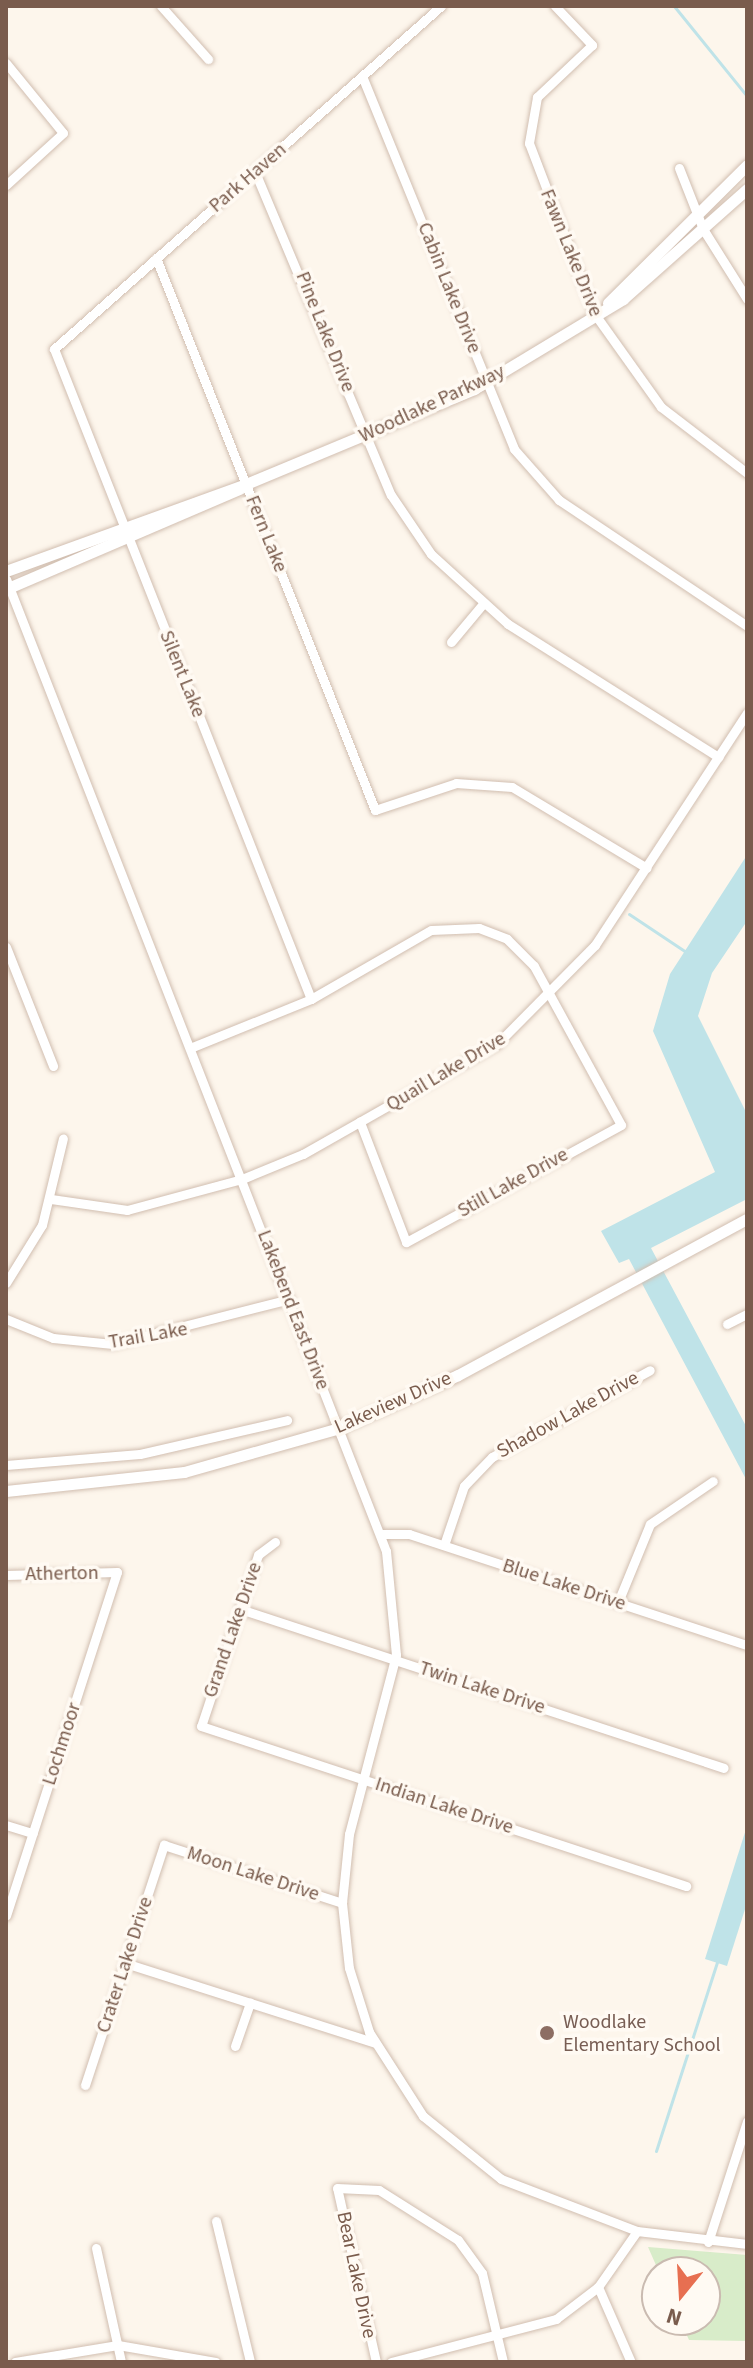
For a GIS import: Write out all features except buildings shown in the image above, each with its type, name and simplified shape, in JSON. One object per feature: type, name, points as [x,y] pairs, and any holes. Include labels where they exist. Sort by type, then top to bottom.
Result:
[{"type":"street","points":[[161,6],[208,59]]},
{"type":"street","name":"Park Haven","points":[[54,349],[441,6]]},
{"type":"street","name":"Fawn Lake Drive","points":[[555,6],[592,45],[546,86],[528,125],[532,158],[594,313],[661,407],[747,473]]},
{"type":"street","points":[[6,63],[63,133],[6,185]]},
{"type":"street","name":"Cabin Lake Drive","points":[[362,76],[488,381],[503,430],[542,485],[747,626]]},
{"type":"street","name":"Woodlake Parkway","points":[[7,586],[129,540],[246,484],[488,381],[608,303],[695,211],[747,165]]},
{"type":"street","points":[[679,168],[703,229],[747,299]]},
{"type":"street","name":"Pine Lake Drive","points":[[255,172],[270,193],[364,435],[410,525],[482,605],[718,757]]},
{"type":"street","name":"Woodlake Parkway","points":[[608,303],[623,299],[747,189]]},
{"type":"street","name":"Fern Lake","points":[[156,258],[375,810],[456,783],[512,787],[647,868]]},
{"type":"street","name":"Silent Lake","points":[[54,349],[311,999]]},
{"type":"street","name":"Woodlake Parkway","points":[[6,571],[124,524],[246,484]]},
{"type":"street","name":"Lakebend East Drive","points":[[7,586],[380,1534],[393,1586],[396,1660],[349,1834],[342,1903],[349,1968],[375,2043],[423,2116],[473,2161],[531,2195],[637,2231],[708,2242],[747,2244]]},
{"type":"street","points":[[451,642],[482,605]]},
{"type":"street","name":"Quail Lake Drive","points":[[51,1199],[127,1210],[242,1179],[360,1122],[497,1044],[551,997],[647,868],[747,713]]},
{"type":"street","points":[[190,1048],[311,999],[412,938],[460,925],[515,945],[551,997]]},
{"type":"street","points":[[6,947],[53,1066]]},
{"type":"street","name":"Still Lake Drive","points":[[360,1122],[406,1242],[621,1125],[551,997]]},
{"type":"street","points":[[6,1283],[51,1199],[63,1138]]},
{"type":"street","name":"Lakeview Drive","points":[[6,1491],[184,1472],[339,1428],[458,1375],[747,1219]]},
{"type":"street","name":"Trail Lake","points":[[6,1319],[53,1338],[113,1344],[289,1299]]},
{"type":"street","points":[[727,1324],[747,1314]]},
{"type":"street","name":"Shadow Lake Drive","points":[[444,1545],[464,1486],[492,1457],[650,1370]]},
{"type":"street","points":[[6,1465],[140,1454],[287,1420]]},
{"type":"street","points":[[618,1602],[650,1524],[713,1481]]},
{"type":"street","name":"Blue Lake Drive","points":[[380,1534],[444,1545],[747,1645]]},
{"type":"street","name":"Grand Lake Drive","points":[[201,1726],[258,1555],[275,1542]]},
{"type":"street","name":"Atherton","points":[[6,1575],[117,1572]]},
{"type":"street","name":"Lochmoor","points":[[6,1916],[117,1572]]},
{"type":"street","name":"Twin Lake Drive","points":[[240,1609],[724,1768]]},
{"type":"street","name":"Indian Lake Drive","points":[[201,1726],[686,1886]]},
{"type":"street","points":[[6,1825],[33,1833]]},
{"type":"street","name":"Moon Lake Drive","points":[[164,1845],[342,1903]]},
{"type":"street","name":"Crater Lake Drive","points":[[85,2085],[164,1845]]},
{"type":"street","points":[[125,1963],[375,2043]]},
{"type":"street","points":[[235,2046],[250,2003]]},
{"type":"street","points":[[708,2242],[747,2121]]},
{"type":"street","name":"Bear Lake Drive","points":[[376,2362],[337,2188],[379,2190],[458,2240],[482,2273],[498,2338]]},
{"type":"street","points":[[216,2221],[250,2362]]},
{"type":"street","points":[[391,2362],[498,2338],[556,2319],[598,2287],[637,2231]]},
{"type":"street","points":[[96,2248],[121,2362]]},
{"type":"street","points":[[598,2287],[631,2362]]},
{"type":"street","points":[[498,2338],[503,2362]]},
{"type":"street","points":[[15,2362],[118,2345],[216,2362]]},
{"type":"green space","points":[[648,2247],[747,2255],[747,2341],[689,2340],[687,2336],[721,2336],[721,2256],[652,2256]]},
{"type":"water","points":[[747,855],[747,921],[712,973],[698,1016],[747,1114],[747,1199],[651,1248],[747,1428],[747,1481],[629,1259],[619,1263],[601,1231],[715,1172],[653,1031],[670,974]]},
{"type":"water","points":[[747,1826],[747,1903],[727,1966],[705,1959]]},
{"type":"waterway","points":[[674,6],[747,96]]},
{"type":"waterway","points":[[629,914],[686,952]]},
{"type":"waterway","points":[[656,2151],[718,1959]]},
{"type":"place","name":"Woodlake Elementary School","points":[[547,2033]]}]
